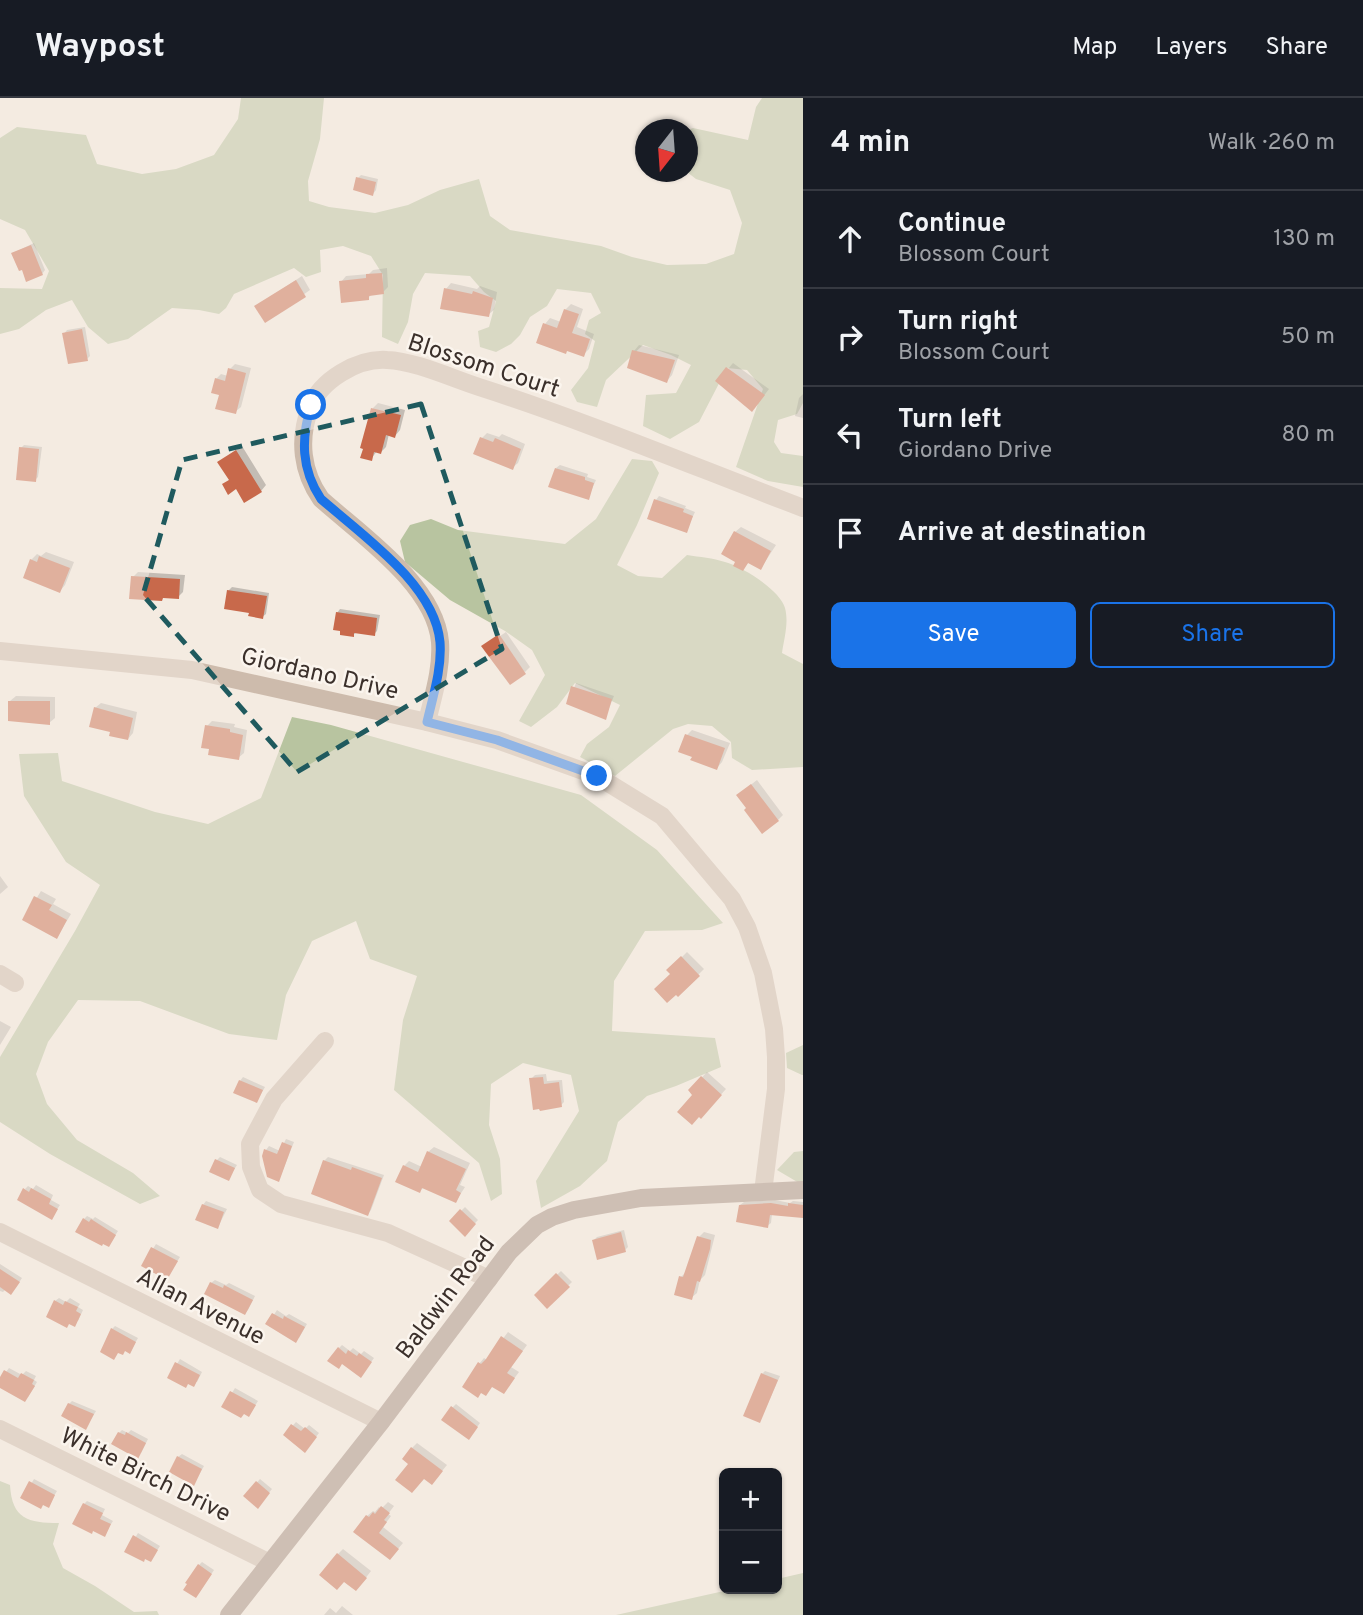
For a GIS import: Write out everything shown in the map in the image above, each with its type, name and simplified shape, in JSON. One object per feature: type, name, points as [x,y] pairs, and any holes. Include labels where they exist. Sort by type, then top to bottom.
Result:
[{"type":"street","name":"Blossom Court","points":[[427,722],[439,666],[438,626],[410,578],[321,499],[310,484],[305,465],[305,424],[311,405],[324,388],[341,373],[366,362],[387,360],[411,365],[532,404],[803,508]]},
{"type":"street","name":"Giordano Drive","points":[[0,651],[192,670],[427,722],[497,740],[597,776],[662,816],[732,899],[747,927],[763,973],[774,1029],[776,1089],[763,1192]]},
{"type":"street","points":[[325,1041],[274,1098],[250,1144],[251,1167],[260,1190],[281,1204],[388,1233],[489,1279]]},
{"type":"street","name":"Baldwin Road","points":[[229,1615],[524,1235],[552,1217],[574,1210],[641,1198],[803,1190]]},
{"type":"street","name":"Allan Avenue","points":[[0,1231],[381,1422]]},
{"type":"street","name":"White Birch Drive","points":[[0,1429],[270,1563]]},
{"type":"highlighted area","points":[[421,404],[502,649],[297,772],[143,595],[182,460]]},
{"type":"green space","points":[[241,98],[324,98],[320,139],[308,181],[309,201],[329,207],[375,213],[408,205],[440,190],[479,179],[490,216],[510,230],[601,246],[667,265],[706,264],[734,254],[742,223],[730,190],[698,180],[698,129],[748,140],[756,107],[762,98],[803,98],[803,403],[797,414],[778,420],[774,442],[781,453],[803,456],[803,487],[768,481],[736,467],[763,389],[747,370],[727,368],[699,422],[670,439],[643,426],[646,395],[676,393],[691,365],[671,355],[643,345],[606,380],[597,407],[577,402],[571,390],[588,368],[595,341],[585,334],[589,320],[601,313],[591,293],[557,289],[547,306],[530,317],[520,335],[511,344],[496,352],[480,347],[478,331],[489,327],[496,301],[470,276],[425,273],[413,294],[408,322],[398,344],[382,337],[383,275],[371,256],[343,246],[320,250],[321,272],[306,277],[294,268],[234,294],[219,314],[172,308],[128,339],[108,344],[88,327],[72,300],[46,310],[19,329],[0,334],[0,288],[42,289],[49,271],[25,230],[0,219],[0,138],[17,127],[86,135],[97,164],[142,174],[176,169],[214,155],[238,119]]},
{"type":"green space","points":[[632,459],[652,461],[659,473],[617,565],[638,576],[662,578],[687,555],[711,559],[741,569],[776,594],[782,601],[786,614],[782,653],[803,664],[803,767],[752,770],[732,758],[731,742],[712,726],[688,724],[673,729],[615,776],[580,757],[587,744],[609,727],[620,705],[575,683],[557,707],[531,727],[519,721],[545,675],[532,650],[505,631],[450,600],[405,562],[400,541],[410,525],[431,519],[458,530],[565,544],[596,519]]},
{"type":"green space","points":[[292,717],[331,725],[581,795],[657,850],[723,923],[702,930],[645,931],[614,981],[612,1031],[715,1038],[721,1067],[647,1096],[618,1122],[607,1161],[580,1186],[541,1208],[536,1181],[579,1111],[571,1075],[523,1063],[491,1084],[489,1125],[500,1159],[502,1194],[491,1201],[479,1163],[394,1090],[403,1020],[417,976],[370,959],[356,921],[312,941],[286,995],[277,1040],[229,1034],[140,1001],[78,1000],[48,1042],[36,1074],[47,1104],[77,1140],[133,1173],[160,1196],[140,1204],[50,1154],[0,1122],[0,1057],[100,885],[66,862],[24,796],[19,754],[58,753],[62,781],[155,812],[208,824],[261,798]]},
{"type":"green space","points":[[803,1045],[802,1075],[787,1068],[786,1053]]},
{"type":"green space","points":[[803,1151],[803,1183],[799,1183],[777,1170],[794,1152]]},
{"type":"green space","points":[[0,1481],[10,1485],[14,1505],[24,1517],[39,1522],[59,1523],[53,1544],[63,1568],[134,1612],[157,1611],[159,1615],[0,1615]]},
{"type":"green space","points":[[803,1573],[803,1615],[616,1615],[719,1592],[782,1594],[782,1578]]},
{"type":"building","points":[[356,177],[376,182],[373,196],[353,190]]},
{"type":"building","points":[[31,245],[43,275],[26,282],[11,253]]},
{"type":"building","points":[[382,273],[384,294],[369,296],[369,300],[341,303],[339,281]]},
{"type":"building","points":[[296,280],[306,297],[265,323],[254,306]]},
{"type":"building","points":[[444,288],[472,294],[473,291],[493,298],[489,317],[440,309]]},
{"type":"building","points":[[564,309],[579,314],[572,333],[590,339],[584,357],[567,351],[566,354],[536,343],[543,323],[557,328]]},
{"type":"building","points":[[82,329],[88,361],[68,364],[62,333]]},
{"type":"building","points":[[632,350],[675,360],[667,383],[627,368]]},
{"type":"building","points":[[726,367],[765,395],[752,412],[715,381]]},
{"type":"building","points":[[228,368],[246,373],[236,414],[215,409],[219,395],[211,393],[215,378],[225,381]]},
{"type":"building","points":[[371,408],[401,415],[395,438],[386,435],[381,454],[374,452],[372,461],[360,458],[363,449],[360,448]]},
{"type":"building","points":[[480,437],[493,442],[495,438],[521,449],[513,470],[473,454]]},
{"type":"building","points":[[19,447],[39,449],[36,482],[16,480]]},
{"type":"building","points":[[236,450],[262,492],[244,503],[236,489],[228,495],[222,484],[229,480],[217,462]]},
{"type":"building","points":[[555,468],[585,477],[585,480],[594,483],[589,500],[548,487]]},
{"type":"building","points":[[654,499],[684,509],[683,512],[693,516],[687,533],[647,519]]},
{"type":"building","points":[[734,531],[771,551],[761,570],[748,563],[743,571],[733,566],[735,562],[721,554]]},
{"type":"building","points":[[39,556],[70,568],[60,593],[23,578],[30,559],[37,562]]},
{"type":"building","points":[[131,576],[180,579],[179,599],[129,599]]},
{"type":"building","points":[[227,590],[267,596],[263,619],[248,616],[249,613],[224,609]]},
{"type":"building","points":[[336,612],[377,618],[375,636],[354,633],[354,637],[340,635],[340,631],[333,630]]},
{"type":"building","points":[[499,634],[526,674],[510,685],[481,646]]},
{"type":"building","points":[[571,686],[612,699],[606,720],[566,704]]},
{"type":"building","points":[[8,701],[50,701],[50,725],[8,721]]},
{"type":"building","points":[[94,707],[133,718],[128,740],[109,736],[110,732],[89,727]]},
{"type":"building","points":[[205,725],[230,729],[230,732],[243,735],[239,760],[208,755],[209,749],[201,748]]},
{"type":"building","points":[[685,734],[725,748],[717,770],[690,760],[692,757],[678,752]]},
{"type":"building","points":[[751,784],[779,821],[762,834],[736,795]]},
{"type":"building","points":[[34,896],[52,905],[49,910],[67,920],[57,939],[22,920]]},
{"type":"building","points":[[681,956],[700,976],[678,997],[676,995],[667,1003],[654,989],[670,974],[666,970]]},
{"type":"building","points":[[701,1076],[722,1095],[701,1119],[699,1117],[692,1125],[677,1112],[692,1095],[688,1090]]},
{"type":"building","points":[[543,1077],[544,1084],[559,1082],[562,1107],[533,1110],[529,1078]]},
{"type":"building","points":[[239,1080],[263,1090],[257,1103],[233,1093]]},
{"type":"building","points":[[282,1142],[292,1146],[279,1182],[267,1177],[262,1156],[264,1149],[277,1154]]},
{"type":"building","points":[[427,1151],[466,1169],[456,1190],[461,1193],[456,1203],[422,1188],[420,1193],[395,1182],[403,1165],[418,1172]]},
{"type":"building","points":[[215,1159],[235,1168],[229,1181],[209,1172]]},
{"type":"building","points":[[323,1160],[382,1178],[368,1216],[311,1194]]},
{"type":"building","points":[[23,1188],[29,1192],[31,1188],[51,1199],[49,1204],[58,1209],[52,1220],[17,1200]]},
{"type":"building","points":[[202,1204],[224,1212],[218,1229],[195,1220]]},
{"type":"building","points":[[739,1205],[803,1205],[803,1218],[770,1215],[768,1228],[736,1222]]},
{"type":"building","points":[[460,1209],[476,1224],[465,1237],[449,1221]]},
{"type":"building","points":[[83,1218],[89,1222],[91,1219],[116,1235],[109,1247],[75,1232]]},
{"type":"building","points":[[621,1232],[626,1252],[597,1260],[592,1240]]},
{"type":"building","points":[[697,1236],[711,1240],[700,1282],[697,1281],[692,1300],[674,1295],[679,1276],[683,1277]]},
{"type":"building","points":[[151,1247],[178,1261],[167,1280],[141,1266]]},
{"type":"building","points":[[0,1269],[20,1282],[11,1295],[0,1287]]},
{"type":"building","points":[[556,1273],[570,1287],[547,1309],[534,1295]]},
{"type":"building","points":[[210,1282],[223,1288],[224,1285],[253,1300],[245,1315],[204,1294]]},
{"type":"building","points":[[54,1300],[63,1305],[65,1301],[78,1307],[76,1311],[81,1314],[75,1327],[69,1324],[67,1328],[46,1317]]},
{"type":"building","points":[[272,1313],[305,1327],[296,1343],[265,1324]]},
{"type":"building","points":[[111,1328],[136,1342],[130,1354],[125,1351],[123,1355],[118,1353],[114,1360],[100,1352]]},
{"type":"building","points":[[501,1336],[523,1351],[507,1373],[515,1378],[504,1394],[492,1387],[486,1396],[481,1393],[478,1398],[462,1387],[478,1362],[481,1364],[486,1359]]},
{"type":"building","points":[[338,1347],[346,1354],[348,1350],[357,1356],[359,1353],[372,1362],[361,1378],[342,1364],[339,1369],[327,1361]]},
{"type":"building","points":[[175,1362],[200,1375],[194,1387],[188,1384],[186,1388],[167,1378]]},
{"type":"building","points":[[4,1370],[18,1378],[21,1373],[34,1380],[32,1384],[35,1386],[25,1402],[0,1388],[0,1377]]},
{"type":"building","points":[[761,1373],[778,1380],[760,1423],[743,1416]]},
{"type":"building","points":[[230,1391],[256,1405],[249,1417],[244,1414],[241,1418],[221,1407]]},
{"type":"building","points":[[68,1403],[94,1414],[86,1430],[61,1416]]},
{"type":"building","points":[[451,1406],[478,1427],[469,1440],[441,1420]]},
{"type":"building","points":[[291,1424],[301,1431],[305,1427],[317,1437],[305,1453],[283,1435]]},
{"type":"building","points":[[118,1432],[125,1435],[126,1432],[146,1443],[138,1459],[111,1444]]},
{"type":"building","points":[[411,1447],[443,1471],[432,1485],[424,1479],[412,1493],[395,1480],[408,1464],[402,1459]]},
{"type":"building","points":[[177,1456],[202,1469],[194,1486],[169,1472]]},
{"type":"building","points":[[29,1481],[55,1495],[49,1508],[43,1505],[41,1509],[20,1498]]},
{"type":"building","points":[[256,1481],[270,1493],[258,1509],[243,1496]]},
{"type":"building","points":[[83,1503],[103,1513],[100,1519],[111,1524],[105,1537],[72,1524]]},
{"type":"building","points":[[381,1506],[390,1513],[379,1533],[399,1549],[390,1560],[353,1532],[366,1515],[369,1517],[373,1512],[375,1514]]},
{"type":"building","points":[[133,1535],[158,1550],[151,1562],[145,1559],[144,1562],[124,1552]]},
{"type":"building","points":[[337,1553],[367,1578],[356,1591],[344,1582],[337,1590],[319,1575]]},
{"type":"building","points":[[198,1564],[212,1574],[196,1598],[183,1590]]},
{"type":"route","points":[[311,405],[305,424],[303,446],[310,484],[321,499],[410,578],[438,626],[439,666],[427,722],[497,740],[597,776]]}]
